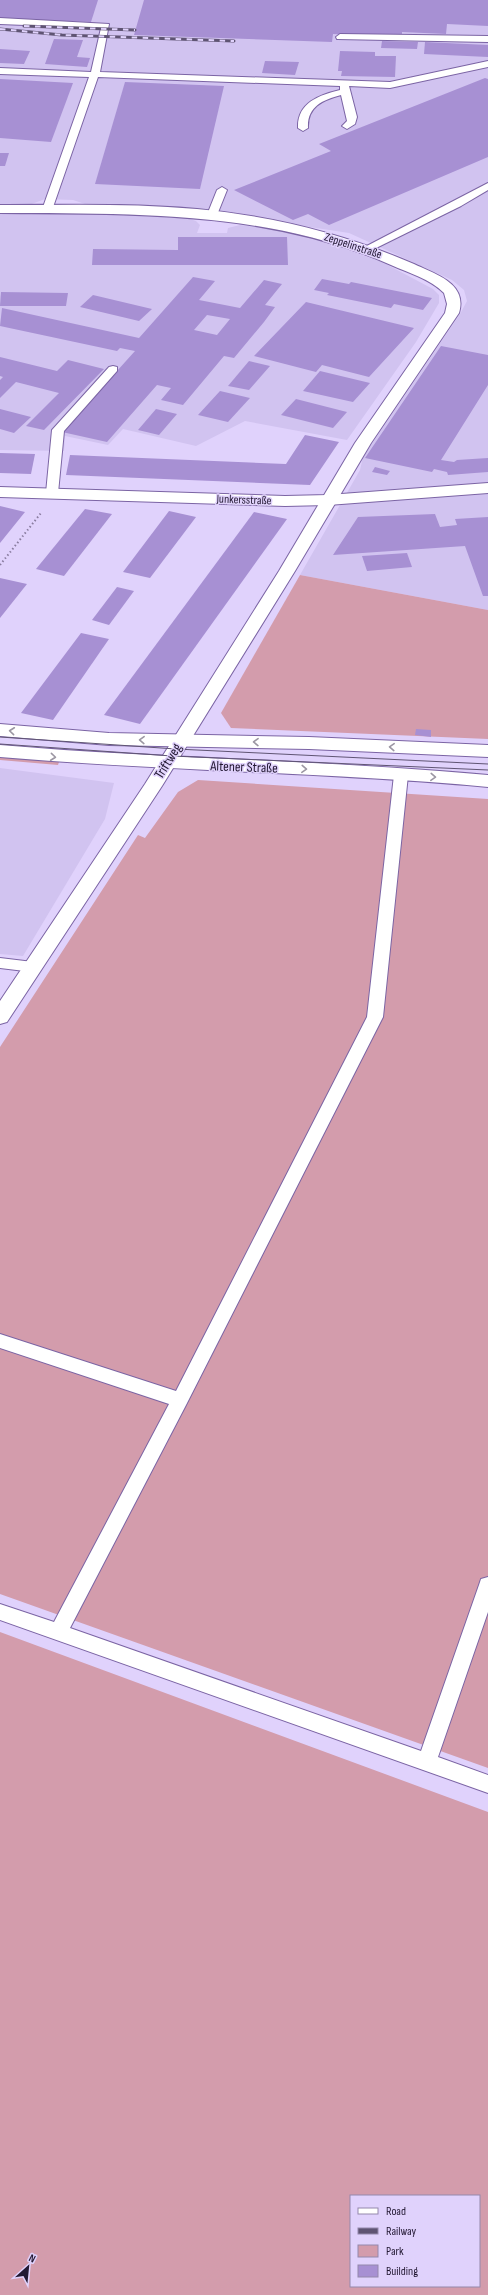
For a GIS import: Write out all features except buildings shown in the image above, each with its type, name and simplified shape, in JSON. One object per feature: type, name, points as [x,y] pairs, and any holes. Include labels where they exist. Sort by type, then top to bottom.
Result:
[{"type":"street","name":"Zeppelinstraße","points":[[0,210],[183,212],[212,215],[306,231],[366,249],[436,280],[454,295],[456,302],[452,313],[363,443],[328,500]]},
{"type":"street","name":"Junkersstraße","points":[[0,492],[285,501],[328,500],[488,488]]},
{"type":"street","name":"Triftweg","points":[[0,1017],[167,764],[318,520],[328,500]]},
{"type":"street","name":"Altener Straße","points":[[0,730],[94,738],[309,743],[488,751]]},
{"type":"street","name":"Altener Straße","points":[[0,751],[74,759],[401,775],[488,781]]},
{"type":"lane","points":[[0,21],[106,26],[95,74],[47,210]]},
{"type":"lane","points":[[340,37],[488,39]]},
{"type":"lane","points":[[0,71],[95,74],[345,88],[390,85],[488,64]]},
{"type":"lane","points":[[345,88],[353,113],[352,122],[346,126]]},
{"type":"lane","points":[[303,128],[301,120],[306,110],[313,102],[345,88]]},
{"type":"lane","points":[[366,249],[438,214],[488,186]]},
{"type":"lane","points":[[212,215],[222,190]]},
{"type":"lane","points":[[52,493],[58,430],[113,369]]},
{"type":"lane","points":[[58,1633],[180,1400],[375,1017],[401,775]]},
{"type":"lane","points":[[0,963],[33,967]]},
{"type":"lane","points":[[0,1341],[180,1400]]},
{"type":"lane","points":[[427,1761],[488,1584]]},
{"type":"lane","points":[[0,1612],[427,1761],[488,1784]]},
{"type":"path","points":[[0,565],[46,507],[52,493]]},
{"type":"shaded area","points":[[0,0],[488,0],[488,610],[300,575],[360,470],[363,457],[460,314],[467,301],[464,290],[452,280],[349,233],[191,209],[85,207],[85,204],[73,200],[45,199],[29,205],[0,206]]},
{"type":"shaded area","points":[[0,214],[144,214],[184,217],[196,221],[200,225],[197,233],[227,233],[228,228],[240,225],[272,229],[331,244],[382,262],[433,289],[439,295],[439,303],[416,342],[347,440],[245,421],[196,446],[123,429],[108,445],[65,436],[64,451],[0,450]]},
{"type":"shaded area","points":[[0,768],[114,783],[105,819],[23,956],[0,954]]},
{"type":"green space","points":[[300,575],[488,610],[488,739],[231,728],[221,713]]},
{"type":"green space","points":[[0,756],[59,762],[58,765],[0,760]]},
{"type":"green space","points":[[198,780],[488,799],[488,1768],[0,1594],[0,1047],[138,835],[145,838],[178,792]]},
{"type":"green space","points":[[0,1632],[488,1812],[488,2295],[0,2295]]},
{"type":"tram line","points":[[0,737],[176,749],[488,764]]},
{"type":"tram line","points":[[0,744],[172,756],[488,770]]},
{"type":"railway","points":[[24,26],[135,30]]},
{"type":"railway","points":[[0,29],[62,35],[234,41]]}]
